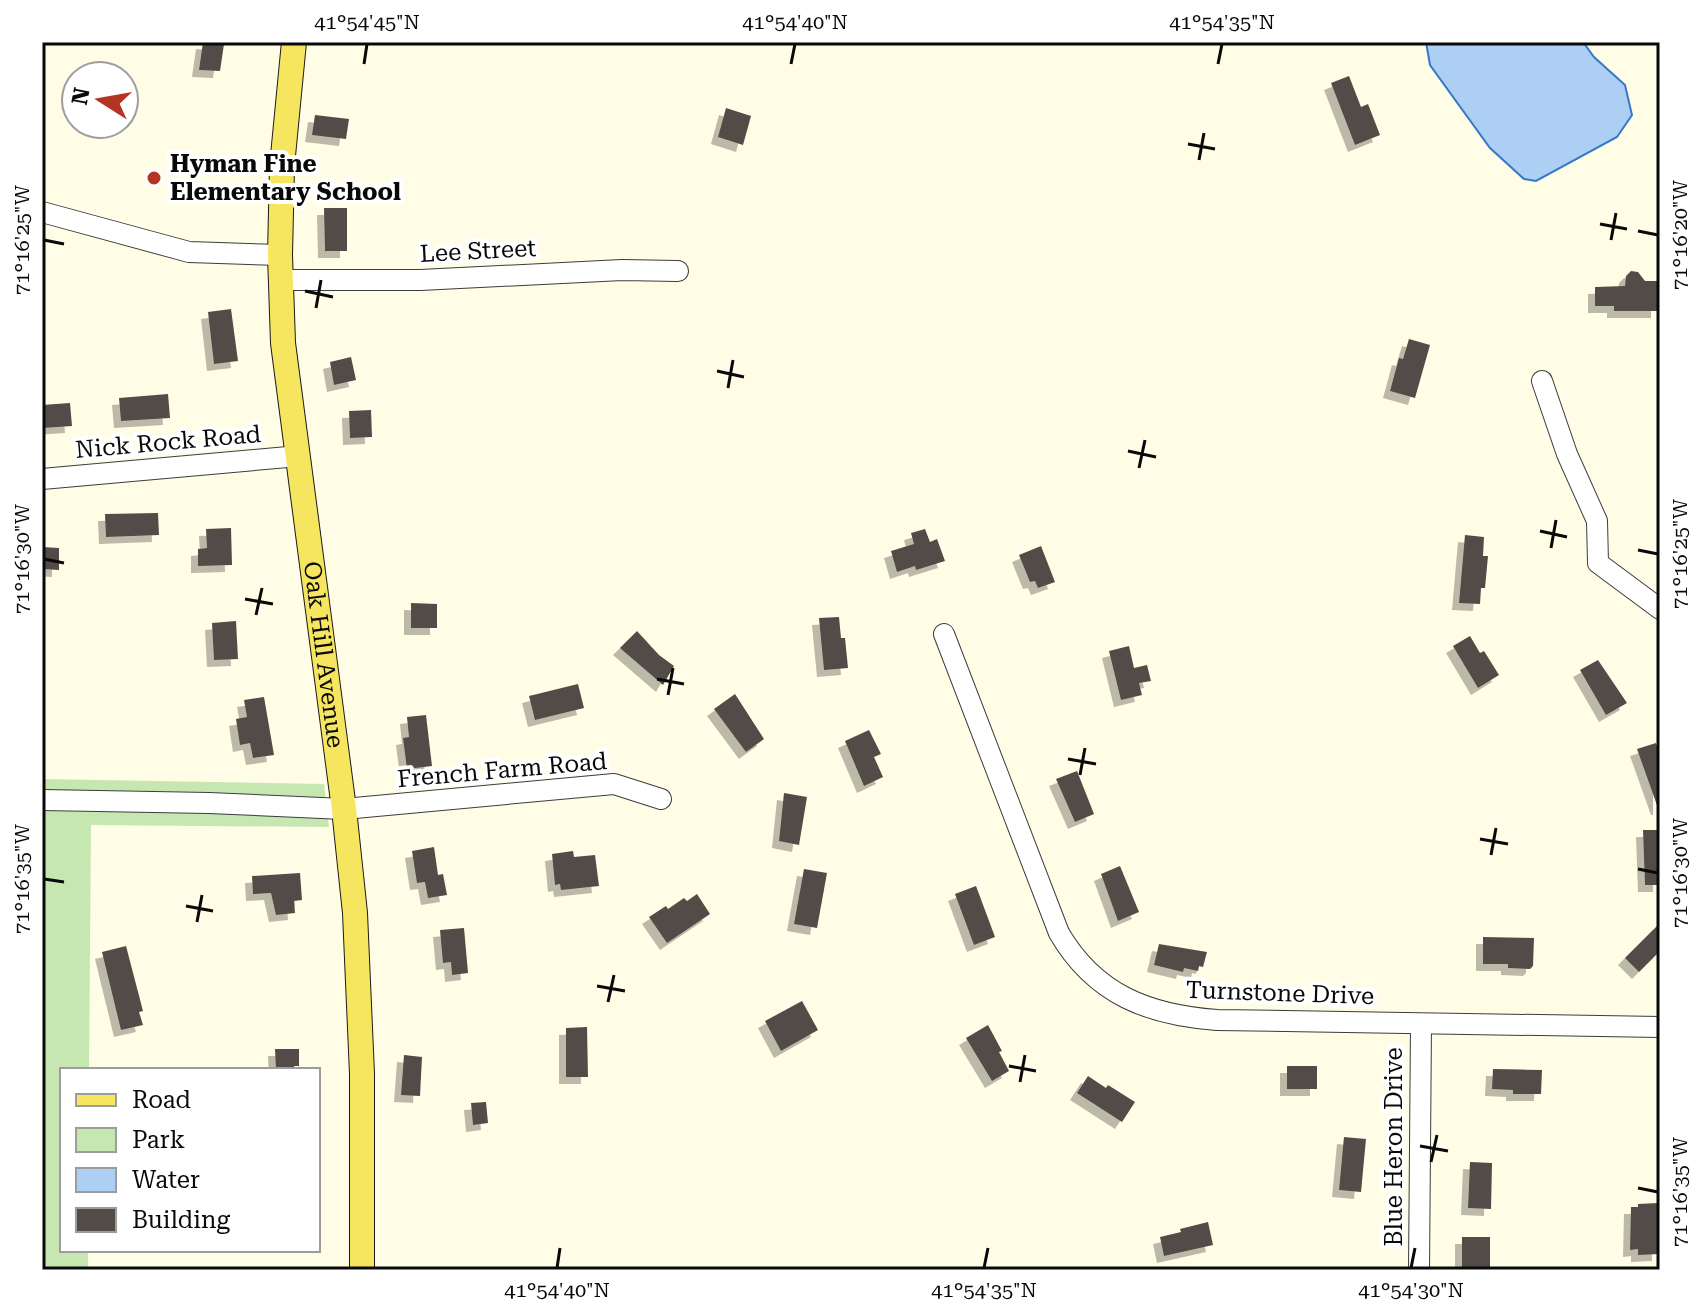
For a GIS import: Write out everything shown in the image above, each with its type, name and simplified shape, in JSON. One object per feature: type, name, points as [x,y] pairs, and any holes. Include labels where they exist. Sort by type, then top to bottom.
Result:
[{"type":"main road","name":"Oak Hill Avenue","points":[[294,42],[282,166],[280,255],[283,343],[355,913],[360,998],[362,1270]]},
{"type":"street","points":[[42,212],[189,252],[280,255]]},
{"type":"street","name":"Lee Street","points":[[281,280],[420,280],[622,270],[678,271]]},
{"type":"street","points":[[1542,381],[1567,454],[1597,521],[1598,563],[1660,609]]},
{"type":"street","name":"Nick Rock Road","points":[[42,479],[299,456]]},
{"type":"street","name":"Turnstone Drive","points":[[944,634],[1059,933],[1070,951],[1097,979],[1141,1006],[1190,1018],[1660,1027]]},
{"type":"street","name":"French Farm Road","points":[[42,800],[344,809],[614,784],[661,799]]},
{"type":"street","name":"Blue Heron Drive","points":[[1419,1270],[1421,1024]]},
{"type":"green space","points":[[42,779],[324,784],[329,827],[91,825],[89,1068],[60,1068],[60,1252],[88,1252],[88,1270],[42,1270]]},
{"type":"water","points":[[1426,42],[1583,42],[1594,57],[1625,85],[1632,115],[1617,137],[1536,181],[1524,179],[1490,148],[1430,65]]},
{"type":"building","points":[[203,42],[224,44],[220,71],[199,70]]},
{"type":"building","points":[[1349,76],[1361,107],[1368,104],[1380,135],[1355,145],[1331,83]]},
{"type":"building","points":[[726,108],[751,116],[743,145],[718,137]]},
{"type":"building","points":[[315,115],[349,119],[346,139],[312,135]]},
{"type":"building","points":[[324,208],[347,208],[347,251],[325,251]]},
{"type":"building","points":[[1631,271],[1638,272],[1645,281],[1658,281],[1658,311],[1614,311],[1614,306],[1595,306],[1595,287],[1625,286],[1626,276]]},
{"type":"building","points":[[231,309],[238,361],[214,364],[208,312]]},
{"type":"building","points":[[1409,339],[1430,345],[1415,398],[1390,391],[1399,358],[1403,359]]},
{"type":"building","points":[[351,357],[356,380],[334,385],[330,362]]},
{"type":"building","points":[[168,394],[170,418],[121,421],[119,398]]},
{"type":"building","points":[[70,403],[72,426],[42,428],[42,405]]},
{"type":"building","points":[[371,410],[372,437],[350,438],[349,411]]},
{"type":"building","points":[[158,513],[159,535],[106,537],[105,514]]},
{"type":"building","points":[[231,528],[232,565],[198,566],[198,549],[207,548],[206,529]]},
{"type":"building","points":[[925,529],[930,542],[937,539],[945,561],[897,572],[891,551],[914,544],[911,533]]},
{"type":"building","points":[[1465,535],[1484,537],[1483,556],[1488,556],[1480,604],[1459,603]]},
{"type":"building","points":[[1041,546],[1055,582],[1038,588],[1035,581],[1030,582],[1019,555]]},
{"type":"building","points":[[42,547],[59,548],[59,570],[42,569]]},
{"type":"building","points":[[411,603],[437,604],[437,628],[411,628]]},
{"type":"building","points":[[839,617],[848,668],[824,670],[819,618]]},
{"type":"building","points":[[236,621],[238,659],[214,660],[212,623]]},
{"type":"building","points":[[637,631],[674,666],[663,685],[620,648]]},
{"type":"building","points":[[1470,636],[1499,675],[1478,688],[1453,646]]},
{"type":"building","points":[[1129,646],[1134,668],[1147,665],[1151,681],[1139,683],[1142,695],[1121,700],[1109,651]]},
{"type":"building","points":[[1598,660],[1627,703],[1606,715],[1580,670]]},
{"type":"building","points":[[578,684],[584,708],[535,720],[529,696]]},
{"type":"building","points":[[735,694],[764,739],[746,752],[714,709]]},
{"type":"building","points":[[264,697],[274,755],[253,758],[250,743],[240,745],[236,719],[247,717],[244,700]]},
{"type":"building","points":[[426,715],[432,766],[407,769],[403,738],[409,737],[407,717]]},
{"type":"building","points":[[869,730],[881,754],[874,757],[883,777],[864,786],[845,741]]},
{"type":"building","points":[[1656,743],[1660,753],[1660,808],[1637,749]]},
{"type":"building","points":[[1077,771],[1094,814],[1075,822],[1056,779]]},
{"type":"building","points":[[784,793],[807,797],[799,845],[779,841]]},
{"type":"building","points":[[1643,830],[1660,830],[1660,885],[1645,885]]},
{"type":"building","points":[[434,847],[438,875],[443,874],[447,895],[428,898],[425,882],[417,883],[412,851]]},
{"type":"building","points":[[573,851],[574,857],[595,855],[599,886],[561,890],[560,884],[555,885],[552,854]]},
{"type":"building","points":[[1120,866],[1139,912],[1118,921],[1101,874]]},
{"type":"building","points":[[804,869],[827,873],[817,928],[794,924]]},
{"type":"building","points":[[300,873],[302,900],[294,901],[295,913],[276,915],[271,893],[253,894],[252,876]]},
{"type":"building","points":[[976,886],[995,937],[974,945],[955,894]]},
{"type":"building","points":[[697,894],[710,914],[667,943],[649,917],[666,906],[668,909],[684,898],[687,901]]},
{"type":"building","points":[[1660,923],[1660,951],[1639,972],[1625,958]]},
{"type":"building","points":[[464,928],[468,973],[452,975],[451,962],[443,963],[440,930]]},
{"type":"building","points":[[1483,937],[1534,938],[1533,966],[1530,969],[1508,968],[1508,964],[1483,964]]},
{"type":"building","points":[[1159,944],[1207,952],[1203,967],[1199,966],[1198,971],[1184,968],[1183,972],[1154,965]]},
{"type":"building","points":[[126,946],[143,1011],[139,1012],[143,1025],[121,1030],[102,952]]},
{"type":"building","points":[[802,1001],[818,1030],[781,1051],[765,1021]]},
{"type":"building","points":[[988,1025],[1009,1071],[992,1081],[966,1038]]},
{"type":"building","points":[[587,1027],[588,1077],[566,1077],[566,1028]]},
{"type":"building","points":[[275,1049],[299,1049],[299,1066],[276,1068]]},
{"type":"building","points":[[404,1055],[422,1057],[420,1096],[401,1095]]},
{"type":"building","points":[[1287,1066],[1317,1066],[1317,1089],[1287,1089]]},
{"type":"building","points":[[1493,1069],[1542,1070],[1541,1094],[1513,1094],[1513,1090],[1492,1089]]},
{"type":"building","points":[[1088,1076],[1135,1102],[1122,1122],[1077,1093]]},
{"type":"building","points":[[486,1102],[488,1123],[473,1125],[471,1103]]},
{"type":"building","points":[[1344,1137],[1366,1139],[1361,1192],[1339,1190]]},
{"type":"building","points":[[1470,1162],[1492,1163],[1491,1209],[1468,1208]]},
{"type":"building","points":[[1658,1203],[1659,1254],[1638,1255],[1638,1249],[1630,1250],[1631,1207]]},
{"type":"building","points":[[1208,1222],[1213,1245],[1164,1256],[1160,1237]]},
{"type":"building","points":[[1462,1237],[1490,1237],[1490,1270],[1462,1269]]},
{"type":"place","name":"Hyman Fine Elementary School","points":[[154,178]]}]
